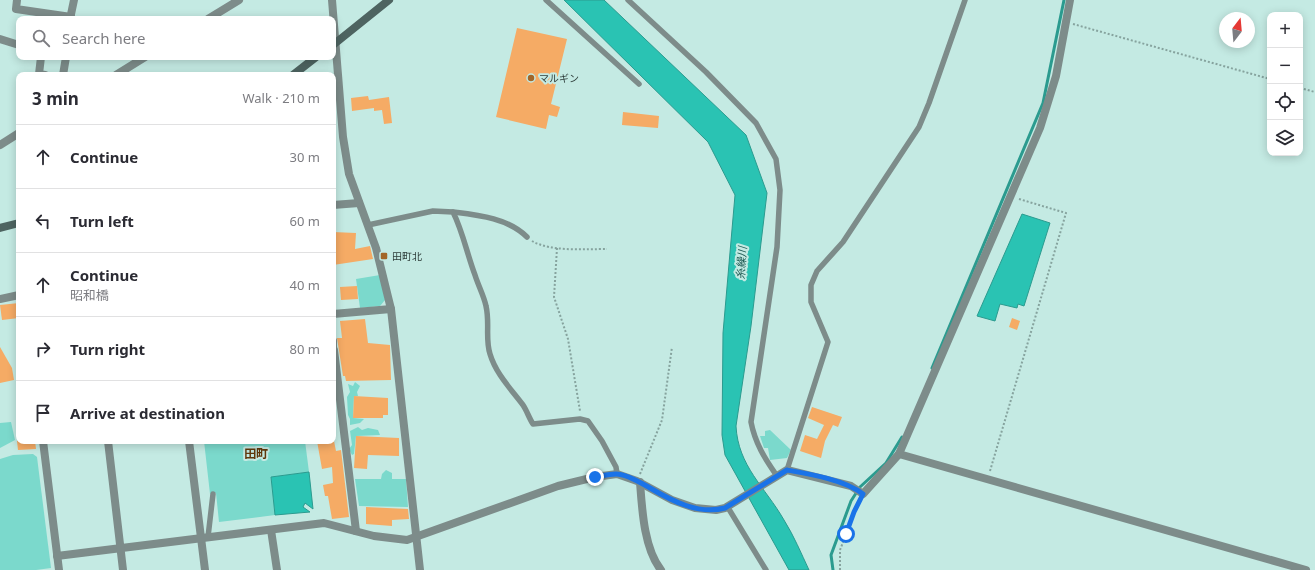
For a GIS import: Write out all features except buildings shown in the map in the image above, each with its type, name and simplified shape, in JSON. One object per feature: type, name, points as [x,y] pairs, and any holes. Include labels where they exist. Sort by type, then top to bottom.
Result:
[{"type":"main road","points":[[336,42],[389,0]]},
{"type":"main road","points":[[297,72],[312,60]]},
{"type":"main road","points":[[0,228],[16,224]]},
{"type":"street","points":[[17,0],[16,9],[59,16]]},
{"type":"street","points":[[71,16],[74,0]]},
{"type":"street","points":[[213,16],[239,0]]},
{"type":"street","points":[[332,0],[333,16]]},
{"type":"street","points":[[57,556],[324,523],[356,531],[406,540],[416,538],[558,486],[595,477],[617,474],[638,481],[672,500],[695,508],[716,510],[730,505],[787,470],[859,491],[899,454],[1011,197],[1050,101],[1070,0]]},
{"type":"street","points":[[0,39],[16,44]]},
{"type":"street","points":[[39,72],[41,60]]},
{"type":"street","points":[[64,72],[66,60]]},
{"type":"street","points":[[121,72],[140,60]]},
{"type":"street","points":[[336,60],[345,151],[349,174],[358,203],[368,225],[383,272],[391,309],[420,570]]},
{"type":"street","points":[[0,145],[16,135]]},
{"type":"street","points":[[336,205],[358,203]]},
{"type":"street","points":[[0,299],[16,296]]},
{"type":"street","points":[[336,314],[391,309]]},
{"type":"street","points":[[336,374],[356,531]]},
{"type":"street","points":[[43,444],[59,570]]},
{"type":"street","points":[[108,444],[124,570]]},
{"type":"street","points":[[189,444],[204,538],[205,570]]},
{"type":"street","points":[[899,454],[1306,570]]},
{"type":"street","points":[[638,481],[642,515],[649,550],[661,570]]},
{"type":"street","points":[[272,530],[276,570]]},
{"type":"lane","points":[[546,0],[639,84]]},
{"type":"lane","points":[[628,0],[706,72],[756,123],[776,159],[780,190],[777,246],[751,422],[756,442],[775,477]]},
{"type":"lane","points":[[787,470],[828,342],[811,302],[811,285],[817,271],[843,242],[919,127],[930,103],[965,0]]},
{"type":"lane","points":[[368,225],[432,212],[453,212],[496,220],[513,225],[527,237]]},
{"type":"lane","points":[[453,212],[459,224],[462,239],[469,254],[486,306],[489,325],[487,342],[490,355],[500,376],[524,408],[533,424],[580,419],[588,421],[593,426],[616,467],[617,474]]},
{"type":"lane","points":[[204,538],[213,494]]},
{"type":"lane","points":[[730,505],[766,570]]},
{"type":"path","points":[[1066,22],[1267,78]]},
{"type":"path","points":[[1303,89],[1315,92]]},
{"type":"path","points":[[988,480],[1066,213],[1011,197]]},
{"type":"path","points":[[527,237],[540,246],[607,249]]},
{"type":"path","points":[[558,248],[554,297],[568,339],[579,401],[580,419]]},
{"type":"path","points":[[638,481],[662,420],[672,347]]},
{"type":"path","points":[[840,570],[840,550],[854,512],[859,491]]},
{"type":"shaded area","points":[[380,275],[385,300],[380,306],[360,308],[356,279]]},
{"type":"shaded area","points":[[355,382],[360,386],[357,392],[358,396],[354,396],[353,418],[364,419],[360,423],[350,425],[347,397],[350,392],[348,384],[353,386]]},
{"type":"shaded area","points":[[11,422],[15,440],[0,448],[0,423]]},
{"type":"shaded area","points":[[358,427],[362,430],[368,428],[378,430],[380,435],[356,436],[354,454],[352,455],[349,449],[352,445],[350,431]]},
{"type":"shaded area","points":[[770,430],[791,450],[787,458],[770,460],[768,448],[764,448],[760,436],[765,436],[765,431]]},
{"type":"shaded area","points":[[204,444],[305,444],[309,472],[271,477],[275,515],[219,522],[216,493],[210,494]]},
{"type":"shaded area","points":[[33,454],[37,457],[51,568],[36,570],[0,570],[0,459],[13,455]]},
{"type":"shaded area","points":[[386,470],[392,473],[392,479],[406,479],[408,507],[359,506],[355,479],[381,479],[382,474]]},
{"type":"water","name":"糸繰川","points":[[564,0],[604,0],[746,135],[767,193],[751,326],[736,426],[738,440],[747,465],[788,526],[809,570],[789,570],[725,455],[722,435],[723,333],[735,195],[708,142]]},
{"type":"water","points":[[1022,214],[1050,223],[1024,306],[1018,304],[1017,308],[1000,304],[995,321],[977,316]]},
{"type":"water","points":[[309,472],[313,509],[305,503],[303,507],[310,512],[275,515],[271,477]]},
{"type":"waterway","points":[[932,368],[1043,103],[1064,0]]},
{"type":"waterway","points":[[833,570],[831,555],[851,501],[860,487],[886,463],[902,437]]},
{"type":"place","name":"マルギン","points":[[531,78]]},
{"type":"place","name":"田町北","points":[[384,256]]},
{"type":"district","name":"田町","points":[[256,453]]},
{"type":"route","points":[[595,477],[617,474],[637,480],[672,500],[695,508],[716,510],[725,508],[787,470],[801,473],[854,487],[863,494],[859,500],[846,534]]}]
